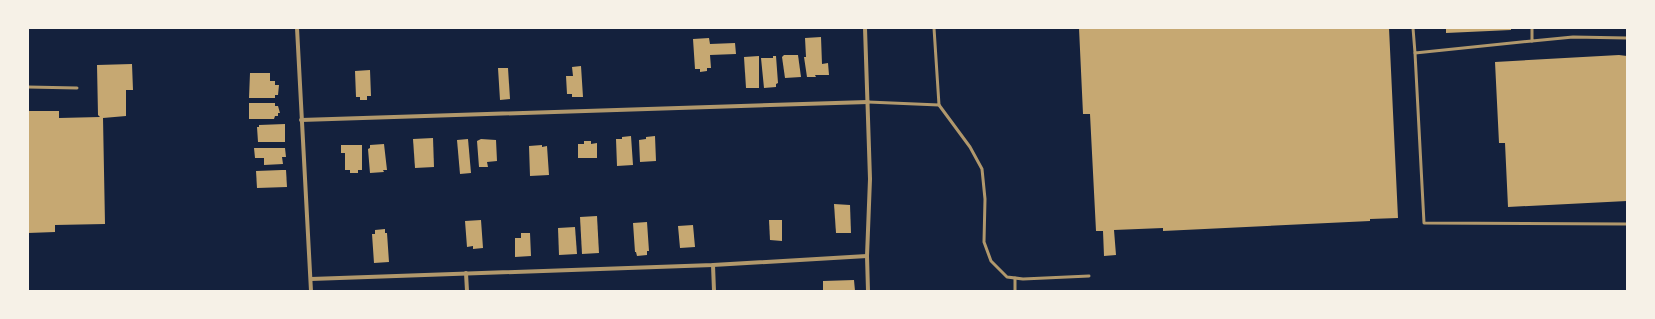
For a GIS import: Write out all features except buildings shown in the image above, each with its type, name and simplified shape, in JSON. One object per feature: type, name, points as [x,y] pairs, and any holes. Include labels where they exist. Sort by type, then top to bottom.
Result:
[{"type":"street","points":[[297,28],[311,291]]},
{"type":"street","points":[[865,28],[870,180],[867,256],[868,291]]},
{"type":"street","points":[[301,120],[868,102]]},
{"type":"street","points":[[310,279],[713,265],[867,256]]},
{"type":"street","points":[[713,265],[714,291]]},
{"type":"street","points":[[466,273],[467,291]]},
{"type":"lane","points":[[934,28],[939,105],[970,146],[982,169],[985,199],[984,242],[992,261],[1007,277],[1089,276]]},
{"type":"lane","points":[[1413,28],[1424,223],[1627,224]]},
{"type":"lane","points":[[1532,28],[1532,41]]},
{"type":"lane","points":[[1415,53],[1573,37],[1627,38]]},
{"type":"lane","points":[[28,87],[77,88]]},
{"type":"lane","points":[[868,102],[939,105]]},
{"type":"lane","points":[[1015,278],[1015,291]]}]
